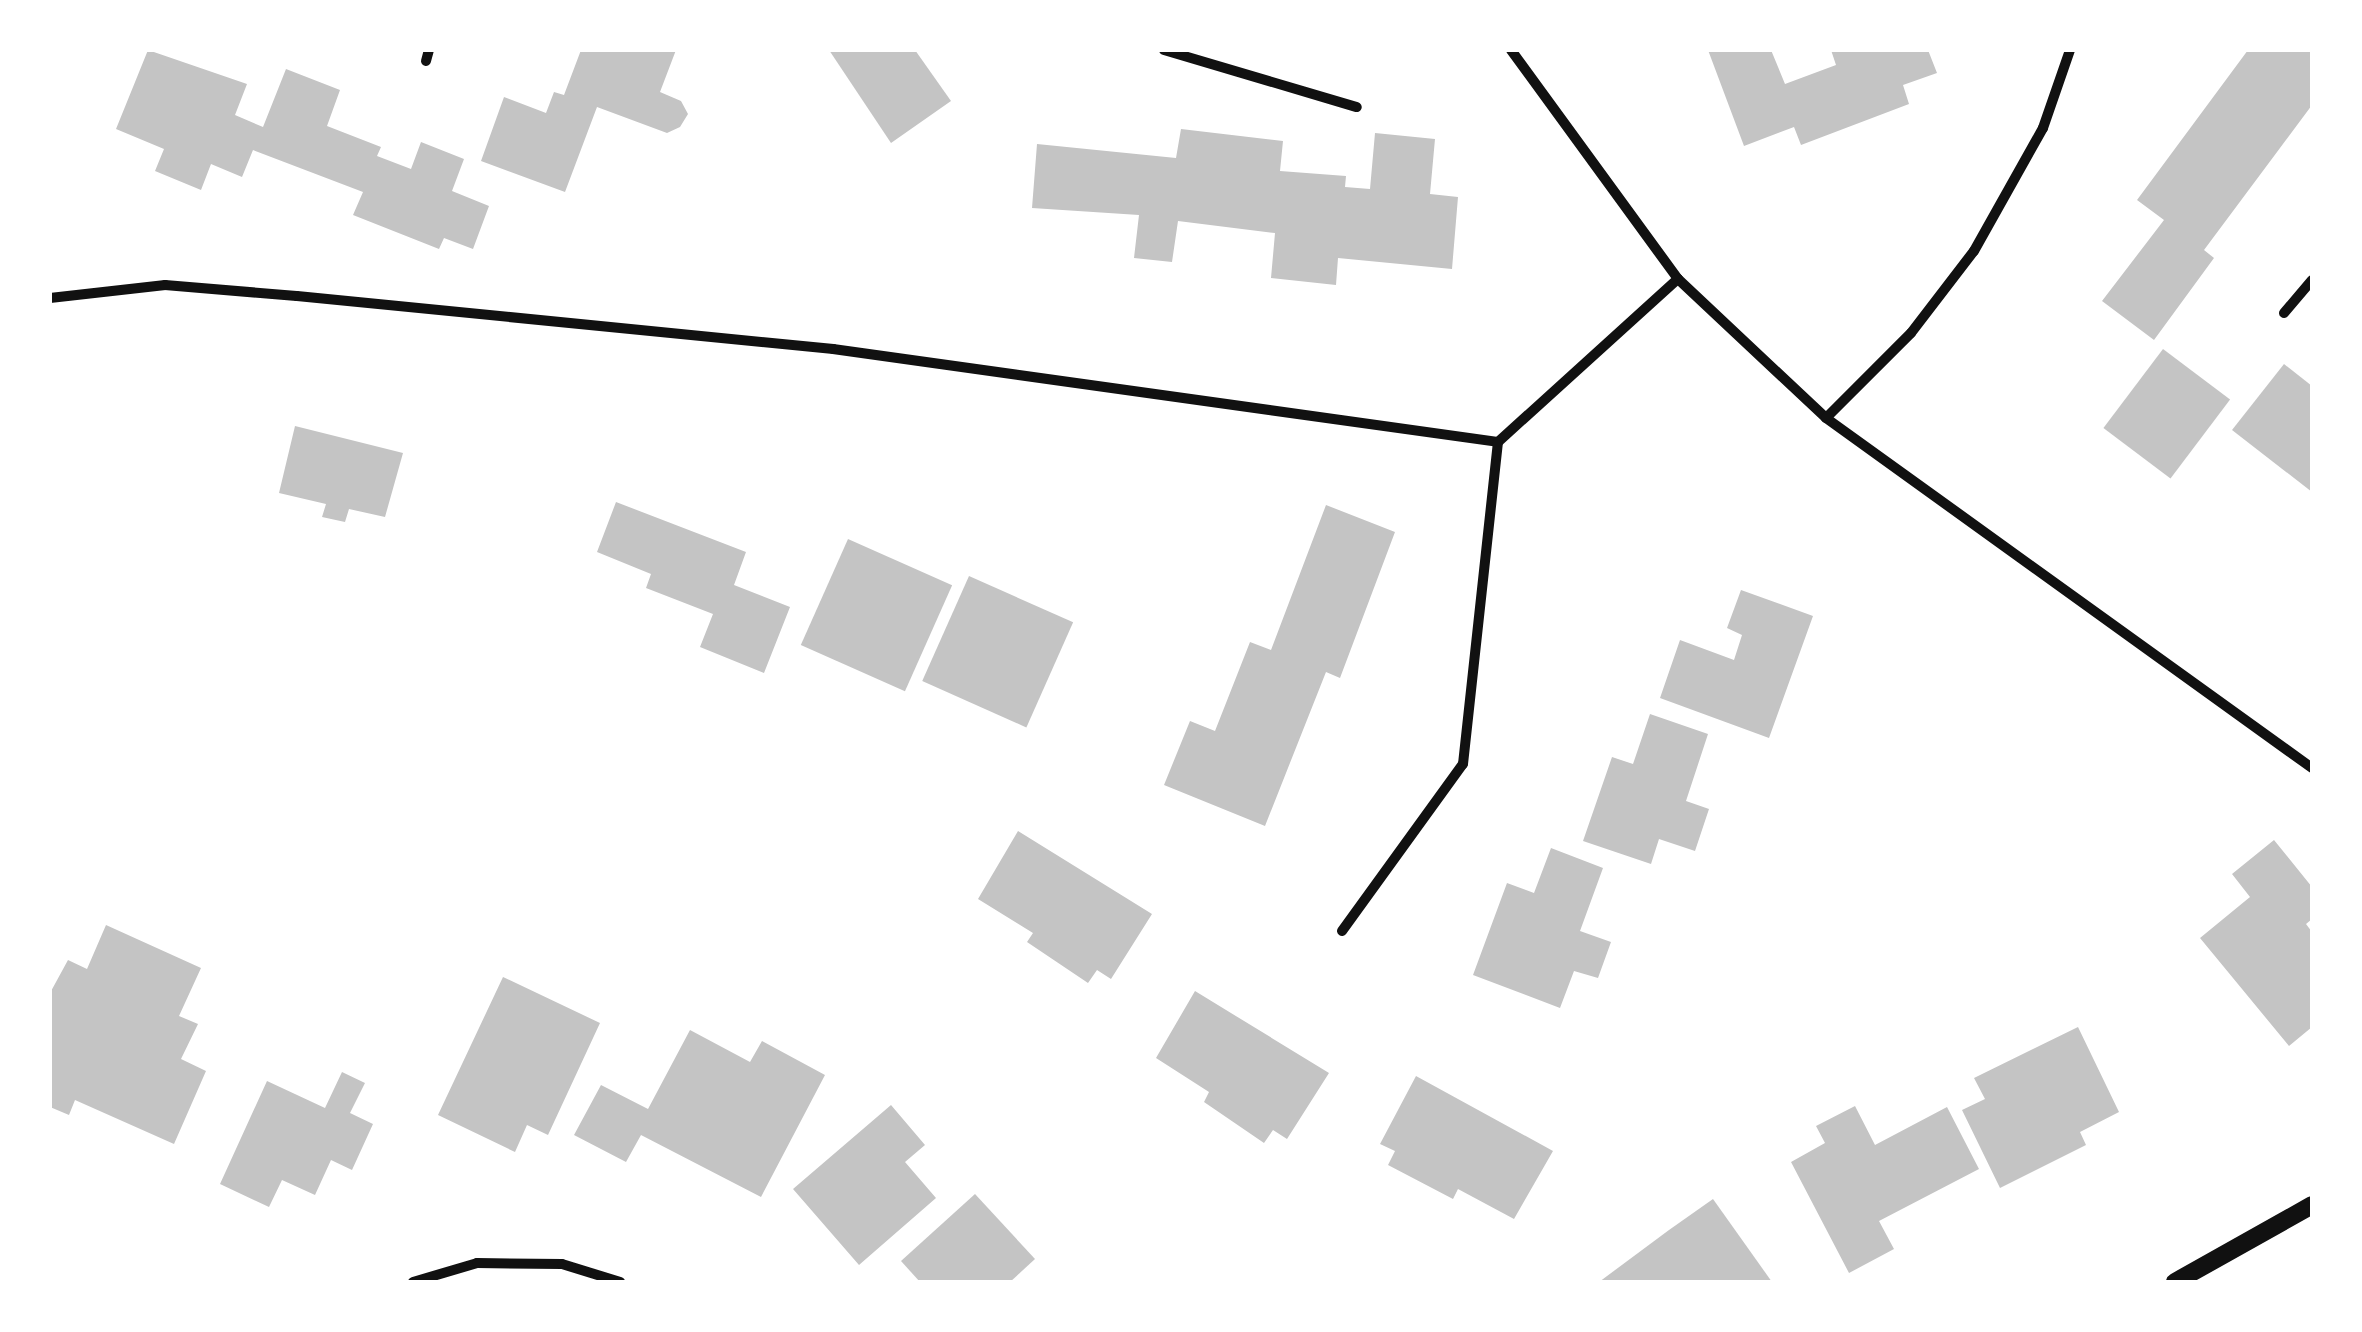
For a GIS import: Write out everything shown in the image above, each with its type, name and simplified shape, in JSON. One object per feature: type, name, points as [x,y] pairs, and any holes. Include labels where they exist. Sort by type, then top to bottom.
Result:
[{"type":"street","points":[[1164,50],[1357,108]]},
{"type":"street","points":[[1512,50],[1678,278],[1826,418],[2312,768]]},
{"type":"street","points":[[1826,418],[1911,333],[1974,251],[2042,128],[2070,50]]},
{"type":"street","points":[[1342,931],[1463,764],[1498,442],[1678,278]]},
{"type":"street","points":[[2284,312],[2312,280]]},
{"type":"street","points":[[50,298],[165,285],[833,349],[1498,442]]},
{"type":"street","points":[[2176,1282],[2312,1205]]},
{"type":"street","points":[[413,1282],[477,1263],[562,1264],[620,1282]]},
{"type":"building","points":[[148,50],[247,84],[235,115],[263,127],[286,69],[340,90],[327,126],[381,147],[377,156],[411,169],[421,142],[464,159],[452,191],[489,206],[473,249],[444,238],[439,249],[353,215],[363,192],[253,150],[242,177],[211,164],[201,190],[155,171],[164,149],[116,129]]},
{"type":"building","points":[[581,50],[676,50],[660,92],[681,101],[688,114],[680,127],[667,133],[597,107],[565,192],[481,161],[504,97],[546,113],[554,92],[564,95]]},
{"type":"building","points":[[829,50],[915,50],[951,101],[891,143]]},
{"type":"building","points":[[1708,50],[1771,50],[1785,84],[1836,65],[1831,50],[1928,50],[1937,73],[1903,85],[1909,104],[1801,145],[1794,127],[1744,146]]},
{"type":"building","points":[[2248,50],[2312,50],[2312,105],[2204,250],[2214,258],[2154,340],[2102,301],[2164,220],[2137,200]]},
{"type":"building","points":[[1181,129],[1283,141],[1280,171],[1346,176],[1345,187],[1370,189],[1375,133],[1435,139],[1430,194],[1458,197],[1452,269],[1338,258],[1336,285],[1271,278],[1275,233],[1178,221],[1172,262],[1134,258],[1139,215],[1032,208],[1037,144],[1176,158]]},
{"type":"building","points":[[2163,349],[2230,400],[2171,479],[2103,428]]},
{"type":"building","points":[[2284,364],[2312,386],[2312,492],[2232,430]]},
{"type":"building","points":[[295,426],[403,453],[385,517],[349,509],[345,522],[322,517],[326,504],[279,493]]},
{"type":"building","points":[[616,502],[746,552],[734,585],[790,607],[764,673],[700,647],[713,614],[646,588],[651,574],[597,552]]},
{"type":"building","points":[[1326,505],[1395,532],[1340,678],[1326,672],[1265,826],[1164,785],[1190,721],[1215,731],[1250,642],[1271,650]]},
{"type":"building","points":[[848,539],[952,585],[905,691],[801,645]]},
{"type":"building","points":[[969,576],[1073,622],[1026,727],[922,681]]},
{"type":"building","points":[[1741,590],[1813,616],[1769,738],[1660,698],[1680,640],[1734,660],[1742,635],[1727,628]]},
{"type":"building","points":[[1650,714],[1708,734],[1686,801],[1709,809],[1695,851],[1659,839],[1651,864],[1583,841],[1612,757],[1633,764]]},
{"type":"building","points":[[1018,831],[1152,914],[1111,979],[1097,970],[1088,983],[1027,942],[1033,933],[978,899]]},
{"type":"building","points":[[2274,840],[2312,887],[2312,919],[2306,924],[2312,932],[2312,1027],[2289,1046],[2200,938],[2250,897],[2232,874]]},
{"type":"building","points":[[1551,848],[1603,868],[1580,931],[1611,942],[1598,978],[1574,971],[1560,1008],[1473,975],[1507,883],[1534,893]]},
{"type":"building","points":[[106,925],[201,968],[179,1016],[198,1024],[181,1059],[206,1071],[174,1144],[75,1100],[69,1115],[50,1107],[50,993],[68,960],[87,969]]},
{"type":"building","points":[[503,977],[600,1023],[548,1135],[527,1125],[515,1152],[438,1115]]},
{"type":"building","points":[[1195,991],[1329,1073],[1287,1139],[1273,1130],[1264,1143],[1204,1102],[1209,1092],[1156,1058]]},
{"type":"building","points":[[2078,1027],[2119,1112],[2080,1132],[2086,1145],[2000,1188],[1962,1110],[1985,1099],[1974,1078]]},
{"type":"building","points":[[690,1030],[750,1062],[762,1041],[825,1075],[761,1197],[641,1135],[626,1162],[574,1135],[601,1085],[648,1109]]},
{"type":"building","points":[[342,1072],[365,1083],[350,1113],[373,1124],[352,1170],[331,1160],[315,1195],[282,1180],[269,1207],[220,1184],[267,1081],[325,1108]]},
{"type":"building","points":[[1416,1076],[1553,1151],[1514,1219],[1458,1189],[1453,1199],[1388,1165],[1395,1151],[1380,1144]]},
{"type":"building","points":[[891,1105],[925,1145],[905,1162],[936,1198],[859,1265],[793,1189]]},
{"type":"building","points":[[1855,1106],[1875,1145],[1947,1107],[1979,1169],[1879,1221],[1894,1249],[1849,1273],[1791,1162],[1825,1143],[1816,1126]]},
{"type":"building","points":[[975,1194],[1035,1259],[1010,1282],[920,1282],[901,1261]]},
{"type":"building","points":[[1713,1199],[1772,1282],[1599,1282],[1669,1230]]}]
